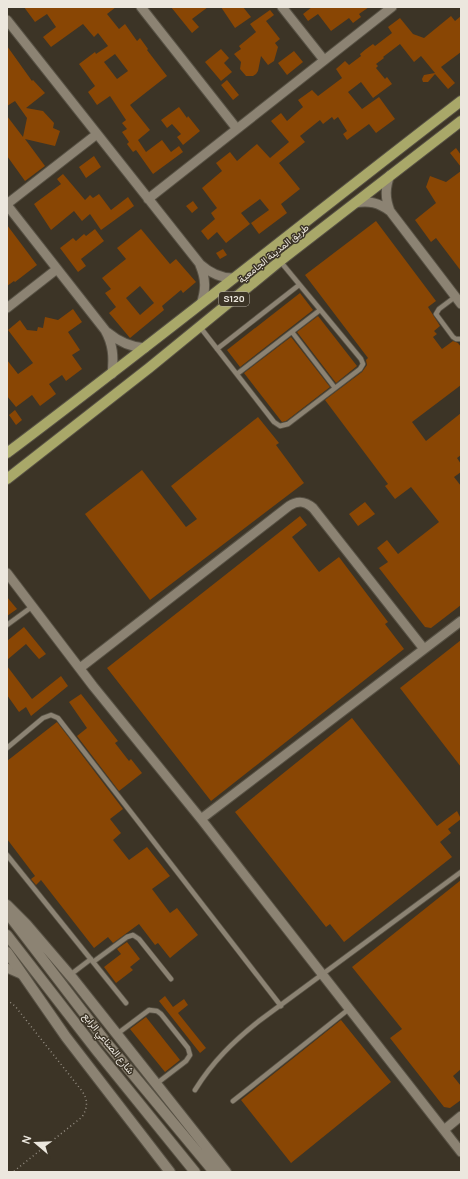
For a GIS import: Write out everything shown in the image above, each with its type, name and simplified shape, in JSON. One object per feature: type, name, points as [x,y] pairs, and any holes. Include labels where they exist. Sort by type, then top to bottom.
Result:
[{"type":"main road","name":"طريق المدينة الجامعية","points":[[7,453],[146,348],[233,278],[461,101]]},
{"type":"main road","name":"طريق المدينة الجامعية","points":[[7,479],[200,327],[280,261],[461,121]]},
{"type":"main road","points":[[7,905],[26,924],[70,975],[226,1172]]},
{"type":"main road","name":"شارع الصناعي الرابع","points":[[7,912],[106,1042],[214,1172]]},
{"type":"main road","name":"شارع الصناعي الرابع","points":[[7,935],[97,1051],[195,1172]]},
{"type":"main road","points":[[7,952],[66,1037],[170,1172]]},
{"type":"street","points":[[141,7],[237,129]]},
{"type":"street","points":[[282,7],[324,60]]},
{"type":"street","points":[[148,199],[392,7]]},
{"type":"street","points":[[7,20],[200,264],[212,273],[219,276],[233,278]]},
{"type":"street","points":[[97,134],[7,205],[105,330],[114,355],[112,374]]},
{"type":"street","points":[[390,175],[386,189],[387,204],[390,211],[458,300]]},
{"type":"street","points":[[355,203],[377,203],[390,211]]},
{"type":"street","points":[[200,264],[205,280],[204,296],[201,304]]},
{"type":"street","points":[[7,308],[57,269]]},
{"type":"street","points":[[105,330],[123,343],[146,348]]},
{"type":"street","points":[[80,668],[289,506],[295,502],[302,501],[308,503],[313,508],[424,649]]},
{"type":"street","points":[[7,573],[461,1152]]},
{"type":"street","points":[[201,819],[461,621]]},
{"type":"street","points":[[7,968],[23,976]]},
{"type":"street","points":[[444,1130],[461,1116]]},
{"type":"lane","points":[[200,327],[274,422],[280,426],[288,424],[360,369],[362,367],[362,362],[280,261]]},
{"type":"lane","points":[[217,349],[300,285]]},
{"type":"lane","points":[[458,300],[439,309],[436,314],[453,337],[456,339],[461,339]]},
{"type":"lane","points":[[237,374],[320,310]]},
{"type":"lane","points":[[292,332],[336,388]]},
{"type":"lane","points":[[7,625],[33,606]]},
{"type":"lane","points":[[7,748],[43,718],[51,715],[58,718],[281,1006]]},
{"type":"lane","points":[[7,855],[126,1003]]},
{"type":"lane","points":[[195,1090],[202,1078],[220,1055],[254,1025],[323,976],[461,872]]},
{"type":"lane","points":[[70,975],[130,935],[133,935],[139,939],[170,979]]},
{"type":"lane","points":[[234,1101],[349,1009]]},
{"type":"lane","points":[[117,1034],[150,1010],[154,1010],[158,1011],[188,1048],[190,1055],[186,1060],[156,1084]]},
{"type":"path","points":[[7,1000],[15,1006],[82,1091],[86,1097],[87,1104],[86,1110],[82,1117],[13,1172]]},
{"type":"building","points":[[24,7],[116,7],[107,14],[119,29],[125,24],[137,41],[140,38],[148,49],[147,50],[167,76],[130,105],[150,130],[138,140],[146,152],[162,140],[171,152],[179,146],[183,152],[153,174],[136,150],[133,152],[127,144],[129,142],[122,132],[127,129],[122,123],[126,120],[110,96],[97,105],[88,92],[95,86],[79,64],[95,52],[96,54],[108,46],[98,33],[94,37],[83,24],[51,47],[43,37],[56,27],[47,14],[35,22]],"holes":[[[115,54],[128,71],[117,79],[104,62]]]},
{"type":"building","points":[[171,7],[208,7],[192,19],[199,27],[192,33]]},
{"type":"building","points":[[221,7],[243,7],[251,17],[235,28]]},
{"type":"building","points":[[312,7],[369,7],[359,14],[361,17],[353,23],[349,18],[331,31],[318,14],[308,21],[303,14]]},
{"type":"building","points":[[270,10],[274,15],[266,21],[280,39],[275,43],[278,47],[274,61],[268,65],[261,56],[256,74],[253,76],[246,76],[240,69],[241,62],[234,54],[241,49],[239,46],[256,32],[250,24]]},
{"type":"building","points":[[451,16],[455,21],[461,16],[461,52],[441,67],[455,83],[448,89],[435,74],[428,82],[423,82],[422,79],[424,75],[435,73],[421,56],[414,62],[400,44],[376,64],[378,66],[376,68],[385,79],[387,77],[392,84],[373,98],[361,82],[348,92],[362,109],[379,97],[395,119],[376,133],[369,124],[347,140],[343,134],[347,131],[338,117],[334,120],[332,117],[323,124],[320,120],[300,136],[305,142],[279,163],[300,189],[281,204],[287,213],[259,234],[251,223],[269,210],[260,199],[241,213],[250,224],[226,243],[217,232],[208,240],[201,231],[215,219],[211,213],[217,208],[202,188],[222,171],[216,163],[230,152],[237,161],[257,144],[270,158],[289,142],[271,121],[281,113],[287,121],[303,107],[298,100],[312,90],[318,96],[342,78],[336,69],[345,61],[349,65],[361,56],[360,54],[366,49],[373,44],[375,46],[392,33],[388,27],[400,18],[413,34],[424,38]]},
{"type":"building","points":[[7,46],[32,81],[33,80],[45,93],[26,108],[43,111],[54,123],[53,128],[60,131],[55,146],[25,139],[45,166],[25,181],[7,156],[7,116],[23,137],[27,118],[15,101],[7,106]]},
{"type":"building","points":[[221,49],[229,58],[224,63],[232,72],[221,81],[205,62]]},
{"type":"building","points":[[294,51],[303,62],[287,75],[278,63]]},
{"type":"building","points":[[227,80],[239,95],[233,100],[221,85]]},
{"type":"building","points":[[179,107],[187,118],[188,116],[200,131],[183,145],[177,137],[181,134],[172,124],[167,128],[161,120]]},
{"type":"building","points":[[456,148],[461,155],[461,167],[450,153]]},
{"type":"building","points":[[94,156],[101,167],[86,178],[79,167]]},
{"type":"building","points":[[461,171],[461,271],[436,238],[431,242],[415,220],[436,203],[426,187],[430,176],[446,182]]},
{"type":"building","points":[[63,174],[85,200],[90,195],[93,198],[99,194],[111,210],[128,197],[134,206],[101,230],[90,214],[82,221],[74,211],[51,230],[34,204],[61,184],[57,179]]},
{"type":"building","points":[[193,201],[198,208],[192,213],[186,206]]},
{"type":"building","points":[[376,221],[436,301],[428,307],[440,326],[434,331],[437,334],[433,337],[442,349],[453,341],[458,343],[461,347],[461,385],[412,422],[426,441],[461,413],[461,455],[457,458],[461,464],[461,472],[454,477],[461,486],[461,605],[431,628],[425,627],[379,568],[388,562],[377,548],[387,540],[398,554],[439,522],[411,487],[395,499],[385,486],[388,484],[325,400],[362,372],[367,365],[366,360],[368,358],[305,275]]},
{"type":"building","points":[[7,225],[37,265],[15,282],[14,281],[7,286]]},
{"type":"building","points":[[95,229],[104,241],[81,259],[86,266],[78,272],[60,248],[73,238],[76,241],[84,234],[86,236]]},
{"type":"building","points":[[141,229],[170,264],[176,259],[196,282],[183,293],[181,290],[162,306],[164,310],[130,338],[109,313],[116,307],[105,293],[111,289],[102,278],[126,259],[117,248]],"holes":[[[140,286],[154,303],[140,315],[126,298]]]},
{"type":"building","points":[[223,249],[227,255],[220,259],[216,253]]},
{"type":"building","points":[[300,293],[313,310],[240,367],[227,350]]},
{"type":"building","points":[[73,309],[82,322],[68,332],[80,350],[72,355],[82,369],[66,381],[62,375],[49,384],[56,394],[40,406],[32,395],[16,407],[7,396],[7,360],[18,374],[33,363],[8,330],[20,320],[27,330],[37,331],[38,327],[43,328],[45,317],[58,320]]},
{"type":"building","points":[[318,316],[357,366],[336,383],[297,332]]},
{"type":"building","points":[[291,337],[330,387],[286,421],[282,422],[244,373]]},
{"type":"building","points":[[15,410],[22,420],[16,425],[9,415]]},
{"type":"building","points":[[258,417],[279,443],[276,445],[304,483],[150,600],[85,514],[142,470],[186,527],[197,519],[171,486]]},
{"type":"building","points":[[365,502],[375,514],[358,526],[349,514]]},
{"type":"building","points":[[300,516],[307,525],[292,537],[319,572],[339,557],[388,622],[385,624],[404,649],[211,801],[107,668]]},
{"type":"building","points":[[7,597],[17,609],[7,616]]},
{"type":"building","points":[[24,627],[46,654],[39,659],[26,644],[7,660],[7,641]]},
{"type":"building","points":[[461,640],[461,767],[400,688]]},
{"type":"building","points":[[7,666],[32,699],[61,676],[68,686],[31,716],[26,707],[19,712],[7,695]]},
{"type":"building","points":[[81,694],[118,741],[115,743],[129,761],[131,759],[142,773],[119,791],[77,736],[87,728],[69,702]]},
{"type":"building","points":[[352,718],[437,826],[457,811],[461,819],[448,829],[451,833],[440,842],[452,857],[344,942],[330,924],[326,927],[235,812]]},
{"type":"building","points":[[57,722],[123,809],[110,819],[121,833],[113,840],[129,860],[147,847],[170,876],[152,889],[170,913],[177,908],[198,935],[170,958],[158,943],[155,945],[139,924],[113,943],[108,937],[94,948],[41,880],[36,885],[31,879],[35,876],[7,839],[7,761]]},
{"type":"building","points":[[461,880],[461,1069],[453,1076],[461,1086],[461,1100],[450,1108],[444,1107],[390,1038],[402,1029],[352,967]]},
{"type":"building","points":[[127,942],[140,959],[130,967],[133,970],[116,983],[104,967],[121,954],[117,949]]},
{"type":"building","points":[[165,996],[173,1007],[184,999],[188,1005],[178,1013],[206,1048],[200,1053],[159,1001]]},
{"type":"building","points":[[146,1017],[180,1060],[165,1072],[130,1029]]},
{"type":"building","points":[[341,1020],[391,1082],[291,1163],[241,1100]]}]
